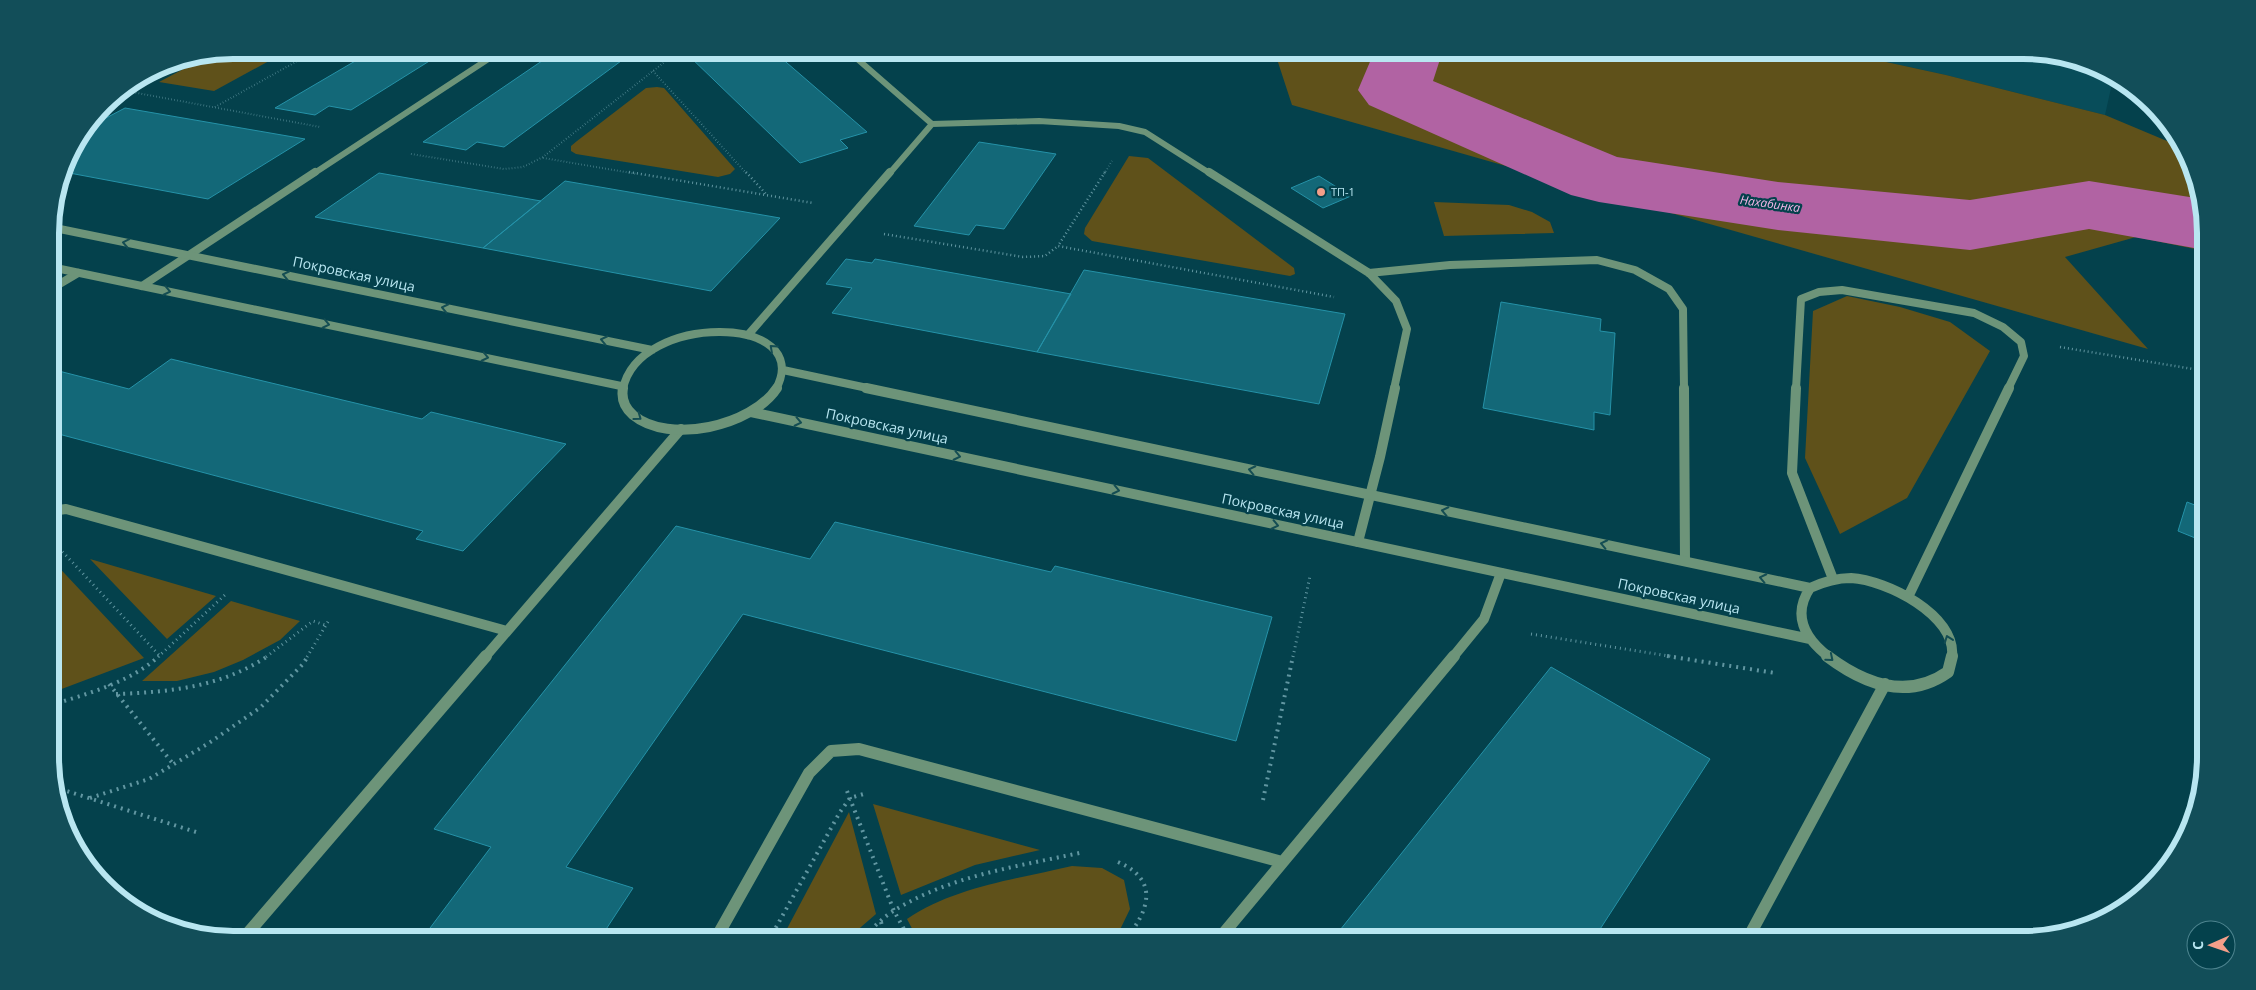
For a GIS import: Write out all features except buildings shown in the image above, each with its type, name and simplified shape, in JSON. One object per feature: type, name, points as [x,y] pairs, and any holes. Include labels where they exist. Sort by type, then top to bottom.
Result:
[{"type":"street","points":[[142,286],[488,59]]},
{"type":"street","points":[[857,59],[932,124],[1089,122],[1120,125],[1145,132],[1369,273],[1396,301],[1407,329],[1371,495],[1358,542]]},
{"type":"street","points":[[748,335],[932,124]]},
{"type":"street","name":"Покровская улица","points":[[59,229],[652,350]]},
{"type":"street","points":[[1369,273],[1450,265],[1598,260],[1618,263],[1664,285],[1677,297],[1683,309],[1685,561]]},
{"type":"street","points":[[59,269],[621,386]]},
{"type":"street","points":[[59,285],[78,273]]},
{"type":"street","points":[[1833,579],[1792,473],[1801,299],[1819,292],[1842,290],[1974,313],[2003,327],[2022,342],[2024,356],[1908,597]]},
{"type":"street","points":[[709,331],[738,332],[748,335],[763,339],[779,353],[783,370],[775,392],[751,412],[723,424],[692,430],[662,428],[638,419],[624,404],[621,386],[632,367],[652,350],[679,337],[709,331]]},
{"type":"street","points":[[783,370],[1810,588],[1833,579],[1862,579],[1894,589],[1908,597],[1923,606],[1944,628],[1953,652],[1948,672],[1928,684],[1899,687],[1864,679],[1832,662],[1810,640],[1801,620],[1801,602],[1810,588]]},
{"type":"street","name":"Покровская улица","points":[[751,412],[1810,640]]},
{"type":"street","points":[[250,931],[681,429]]},
{"type":"street","points":[[59,510],[66,509],[507,631]]},
{"type":"street","points":[[1225,931],[1484,619],[1501,573]]},
{"type":"street","points":[[1752,931],[1885,684]]},
{"type":"street","points":[[720,931],[809,773],[831,751],[859,749],[1282,862]]},
{"type":"path","points":[[214,107],[301,59]]},
{"type":"path","points":[[131,92],[346,131],[365,139],[379,148],[504,168],[523,167],[543,157],[668,59]]},
{"type":"path","points":[[653,71],[767,195]]},
{"type":"path","points":[[881,234],[1023,257],[1045,256],[1058,246],[1117,154]]},
{"type":"path","points":[[543,157],[857,210]]},
{"type":"path","points":[[1058,246],[1337,297]]},
{"type":"path","points":[[2022,342],[2076,348],[2197,370]]},
{"type":"path","points":[[59,547],[159,655]]},
{"type":"path","points":[[59,702],[109,684],[147,667],[261,562]]},
{"type":"path","points":[[1263,800],[1310,576]]},
{"type":"path","points":[[90,798],[149,779],[210,743],[260,707],[303,664],[325,624],[357,589]]},
{"type":"path","points":[[116,694],[168,692],[211,684],[251,666],[291,641],[313,621],[325,624]]},
{"type":"path","points":[[1531,634],[1780,674]]},
{"type":"path","points":[[109,684],[174,765]]},
{"type":"path","points":[[831,751],[894,911],[905,931]]},
{"type":"path","points":[[62,789],[196,832]]},
{"type":"path","points":[[774,931],[840,812],[850,798],[867,792],[876,795]]},
{"type":"path","points":[[1074,849],[1093,854]]},
{"type":"path","points":[[870,931],[894,911],[929,892],[982,875],[1084,852]]},
{"type":"path","points":[[1112,860],[1131,865],[1141,875],[1146,889],[1146,908],[1138,927],[1134,931]]},
{"type":"path","points":[[881,922],[884,931]]},
{"type":"shaded area","points":[[222,59],[273,59],[214,91],[159,82],[199,62]]},
{"type":"shaded area","points":[[1277,59],[1872,59],[1946,75],[2105,115],[2171,142],[2184,166],[2191,188],[2196,210],[2197,249],[2136,237],[2065,257],[2148,349],[1292,105]]},
{"type":"shaded area","points":[[1872,59],[2034,59],[2057,62],[2079,68],[2112,83],[2105,115],[1946,75]]},
{"type":"shaded area","points":[[646,88],[664,88],[735,169],[730,174],[718,177],[576,154],[571,151],[571,146]]},
{"type":"shaded area","points":[[1129,156],[1148,158],[1294,268],[1295,274],[1290,276],[1092,241],[1084,234],[1085,228]]},
{"type":"shaded area","points":[[1434,202],[1509,205],[1532,212],[1550,222],[1554,233],[1444,236]]},
{"type":"shaded area","points":[[1847,296],[1900,307],[1950,322],[1990,351],[1907,498],[1840,534],[1805,458],[1813,311]]},
{"type":"shaded area","points":[[90,559],[216,596],[167,639]]},
{"type":"shaded area","points":[[59,568],[144,658],[59,690]]},
{"type":"shaded area","points":[[231,601],[300,621],[280,640],[243,660],[214,672],[177,681],[142,681]]},
{"type":"shaded area","points":[[873,804],[1040,850],[975,865],[901,895]]},
{"type":"shaded area","points":[[849,812],[876,914],[856,931],[786,931]]},
{"type":"shaded area","points":[[1072,866],[1102,868],[1124,880],[1130,909],[1119,931],[913,931],[907,919],[945,899],[986,885]]},
{"type":"waterway","name":"Нахабинка","points":[[1406,59],[1394,90],[1599,178],[1778,206],[1970,225],[2089,205],[2197,224]]},
{"type":"place","name":"ТП-1","points":[[1321,192]]}]
